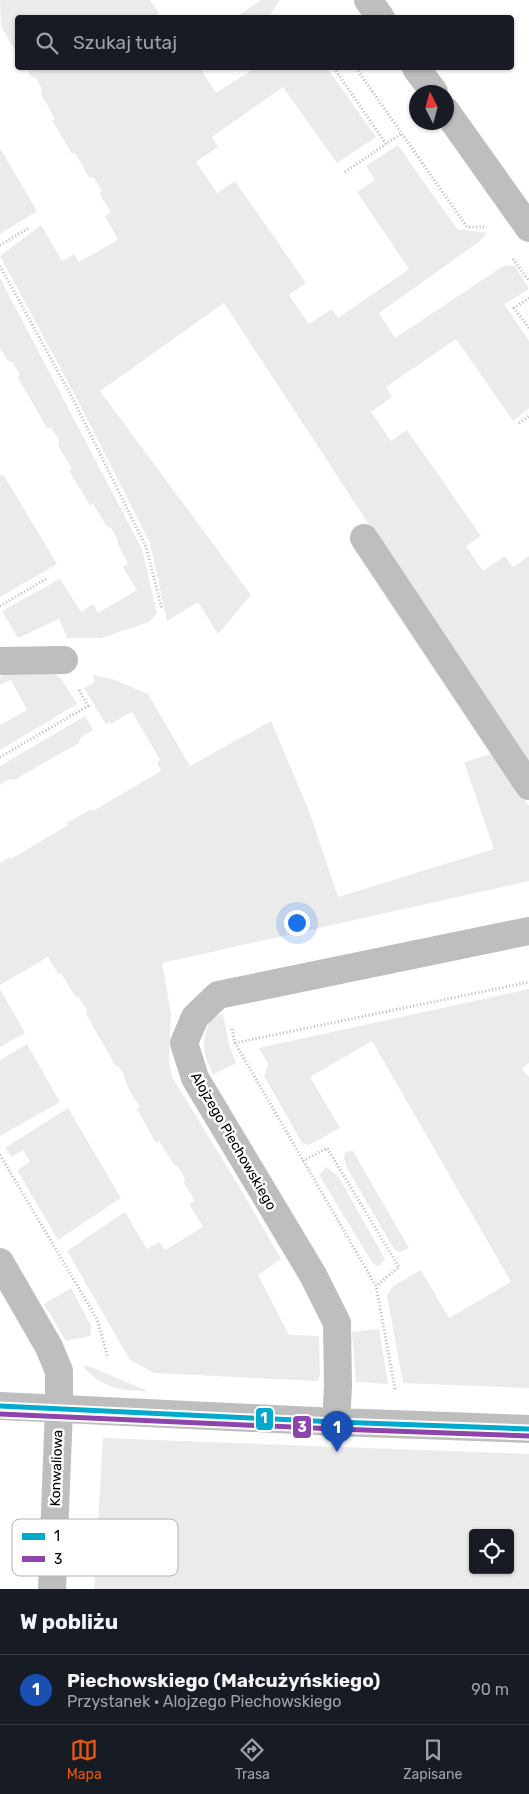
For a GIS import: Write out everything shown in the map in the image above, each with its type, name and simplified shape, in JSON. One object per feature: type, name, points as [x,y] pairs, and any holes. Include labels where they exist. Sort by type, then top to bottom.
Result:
[{"type":"street","points":[[368,0],[379,15]]},
{"type":"street","points":[[418,70],[429,85]]},
{"type":"street","points":[[454,122],[529,228]]},
{"type":"street","points":[[364,538],[529,786]]},
{"type":"street","points":[[0,661],[64,660]]},
{"type":"street","name":"Alojzego Piechowskiego","points":[[336,1422],[338,1386],[337,1323],[313,1275],[195,1078],[184,1044],[195,1016],[218,995],[529,931]]},
{"type":"street","name":"Konwaliowa","points":[[0,1262],[49,1347],[59,1371],[55,1519]]},
{"type":"street","points":[[0,1406],[529,1429]]},
{"type":"street","name":"Konwaliowa","points":[[52,1589],[53,1576]]},
{"type":"path","points":[[335,70],[386,144]]},
{"type":"path","points":[[357,70],[467,227],[487,227]]},
{"type":"path","points":[[345,172],[402,133]]},
{"type":"path","points":[[0,245],[29,228]]},
{"type":"path","points":[[0,266],[73,399],[146,547],[162,609]]},
{"type":"path","points":[[529,298],[514,308],[529,328]]},
{"type":"path","points":[[519,423],[529,416]]},
{"type":"path","points":[[0,606],[46,579]]},
{"type":"path","points":[[0,757],[88,706],[64,660]]},
{"type":"path","points":[[235,1043],[529,982]]},
{"type":"path","points":[[226,993],[235,1043],[376,1286],[395,1389]]},
{"type":"path","points":[[303,1161],[327,1148],[399,1267],[376,1286]]},
{"type":"path","points":[[0,1155],[97,1319],[108,1358]]},
{"type":"shaded area","points":[[0,0],[150,0],[159,13],[157,15],[15,15],[15,50],[1,26]]},
{"type":"shaded area","points":[[261,0],[280,0],[269,15],[239,15]]},
{"type":"shaded area","points":[[27,70],[201,70],[216,93],[252,70],[328,70],[376,137],[337,163],[283,87],[212,137],[218,147],[196,162],[217,193],[235,181],[306,283],[289,295],[309,324],[332,309],[338,318],[409,269],[357,192],[375,180],[366,166],[398,145],[457,229],[487,233],[480,241],[379,313],[395,338],[500,268],[507,265],[515,266],[528,290],[504,304],[529,341],[529,408],[513,421],[456,339],[386,387],[392,397],[371,412],[391,441],[407,430],[481,536],[466,546],[483,571],[505,556],[513,567],[529,556],[529,769],[224,303],[100,391],[251,595],[218,634],[198,602],[167,621],[150,543],[76,397],[0,256],[41,225],[62,261],[74,254],[79,262],[118,240],[105,216],[111,213],[100,195],[101,190],[94,178],[89,177],[75,153],[72,154],[52,120],[55,119],[41,94],[42,90],[36,78],[31,77]]},
{"type":"shaded area","points":[[0,148],[37,211],[0,234]]},
{"type":"shaded area","points":[[0,278],[142,549],[157,613],[149,622],[101,638],[67,638],[59,619],[18,638],[2,611],[60,579],[81,612],[93,604],[98,613],[137,590],[123,567],[128,563],[118,545],[118,540],[111,528],[107,527],[93,504],[90,505],[69,471],[72,469],[58,445],[59,440],[51,428],[47,428],[18,378],[19,373],[0,348]]},
{"type":"shaded area","points":[[3,474],[57,564],[0,597],[0,475]]},
{"type":"shaded area","points":[[20,667],[51,669],[62,680],[77,704],[0,750],[0,725],[27,710],[11,680],[0,685],[0,677]]},
{"type":"shaded area","points":[[93,675],[115,680],[148,694],[190,766],[271,721],[309,811],[338,897],[494,849],[464,762],[495,753],[529,806],[529,881],[162,963],[171,1014],[169,1061],[172,1077],[281,1259],[258,1275],[289,1335],[319,1336],[320,1375],[318,1381],[154,1373],[130,1360],[67,1251],[125,1212],[147,1249],[159,1242],[165,1250],[203,1227],[189,1204],[195,1201],[184,1183],[185,1179],[178,1166],[174,1165],[159,1141],[156,1143],[137,1109],[140,1107],[128,1088],[122,1071],[115,1065],[86,1014],[87,1010],[79,998],[75,996],[61,973],[58,974],[48,957],[0,985],[0,863],[10,857],[11,859],[68,825],[67,823],[91,809],[93,811],[161,771],[157,762],[160,760],[132,712],[112,723],[108,722],[107,726],[84,688],[95,682]]},
{"type":"shaded area","points":[[85,716],[93,730],[80,738],[79,743],[14,780],[10,779],[0,785],[0,766]]},
{"type":"shaded area","points":[[0,989],[25,1033],[0,1047]]},
{"type":"shaded area","points":[[529,989],[529,1063],[522,1069],[529,1077],[529,1388],[403,1383],[387,1295],[393,1286],[421,1270],[449,1318],[511,1282],[372,1041],[310,1077],[340,1128],[309,1145],[302,1143],[264,1076],[268,1064],[259,1048]]},
{"type":"shaded area","points":[[223,1014],[229,1045],[236,1063],[213,1075],[205,1053],[204,1040],[211,1018]]},
{"type":"shaded area","points":[[27,1044],[60,1102],[0,1136],[0,1060]]},
{"type":"shaded area","points":[[68,1108],[121,1198],[58,1240],[17,1170],[30,1162],[23,1150],[12,1157],[5,1148]]},
{"type":"shaded area","points":[[353,1151],[409,1248],[400,1252],[394,1249],[347,1168],[344,1159],[345,1152]]},
{"type":"shaded area","points":[[326,1167],[338,1176],[385,1259],[379,1266],[373,1264],[319,1175]]},
{"type":"shaded area","points":[[71,1288],[91,1326],[90,1336],[66,1341],[44,1304]]},
{"type":"shaded area","points":[[379,1329],[388,1384],[356,1382],[352,1332]]},
{"type":"shaded area","points":[[82,1365],[148,1391],[112,1387],[97,1379]]},
{"type":"shaded area","points":[[103,1438],[529,1454],[529,1589],[94,1589],[95,1576],[178,1576],[178,1519],[98,1519]]},
{"type":"transit line","name":"1","points":[[0,1406],[529,1429]]},
{"type":"transit line","name":"3","points":[[0,1414],[529,1436]]},
{"type":"place","name":"Piechowskiego (Małcużyńskiego)","points":[[337,1452]]}]
